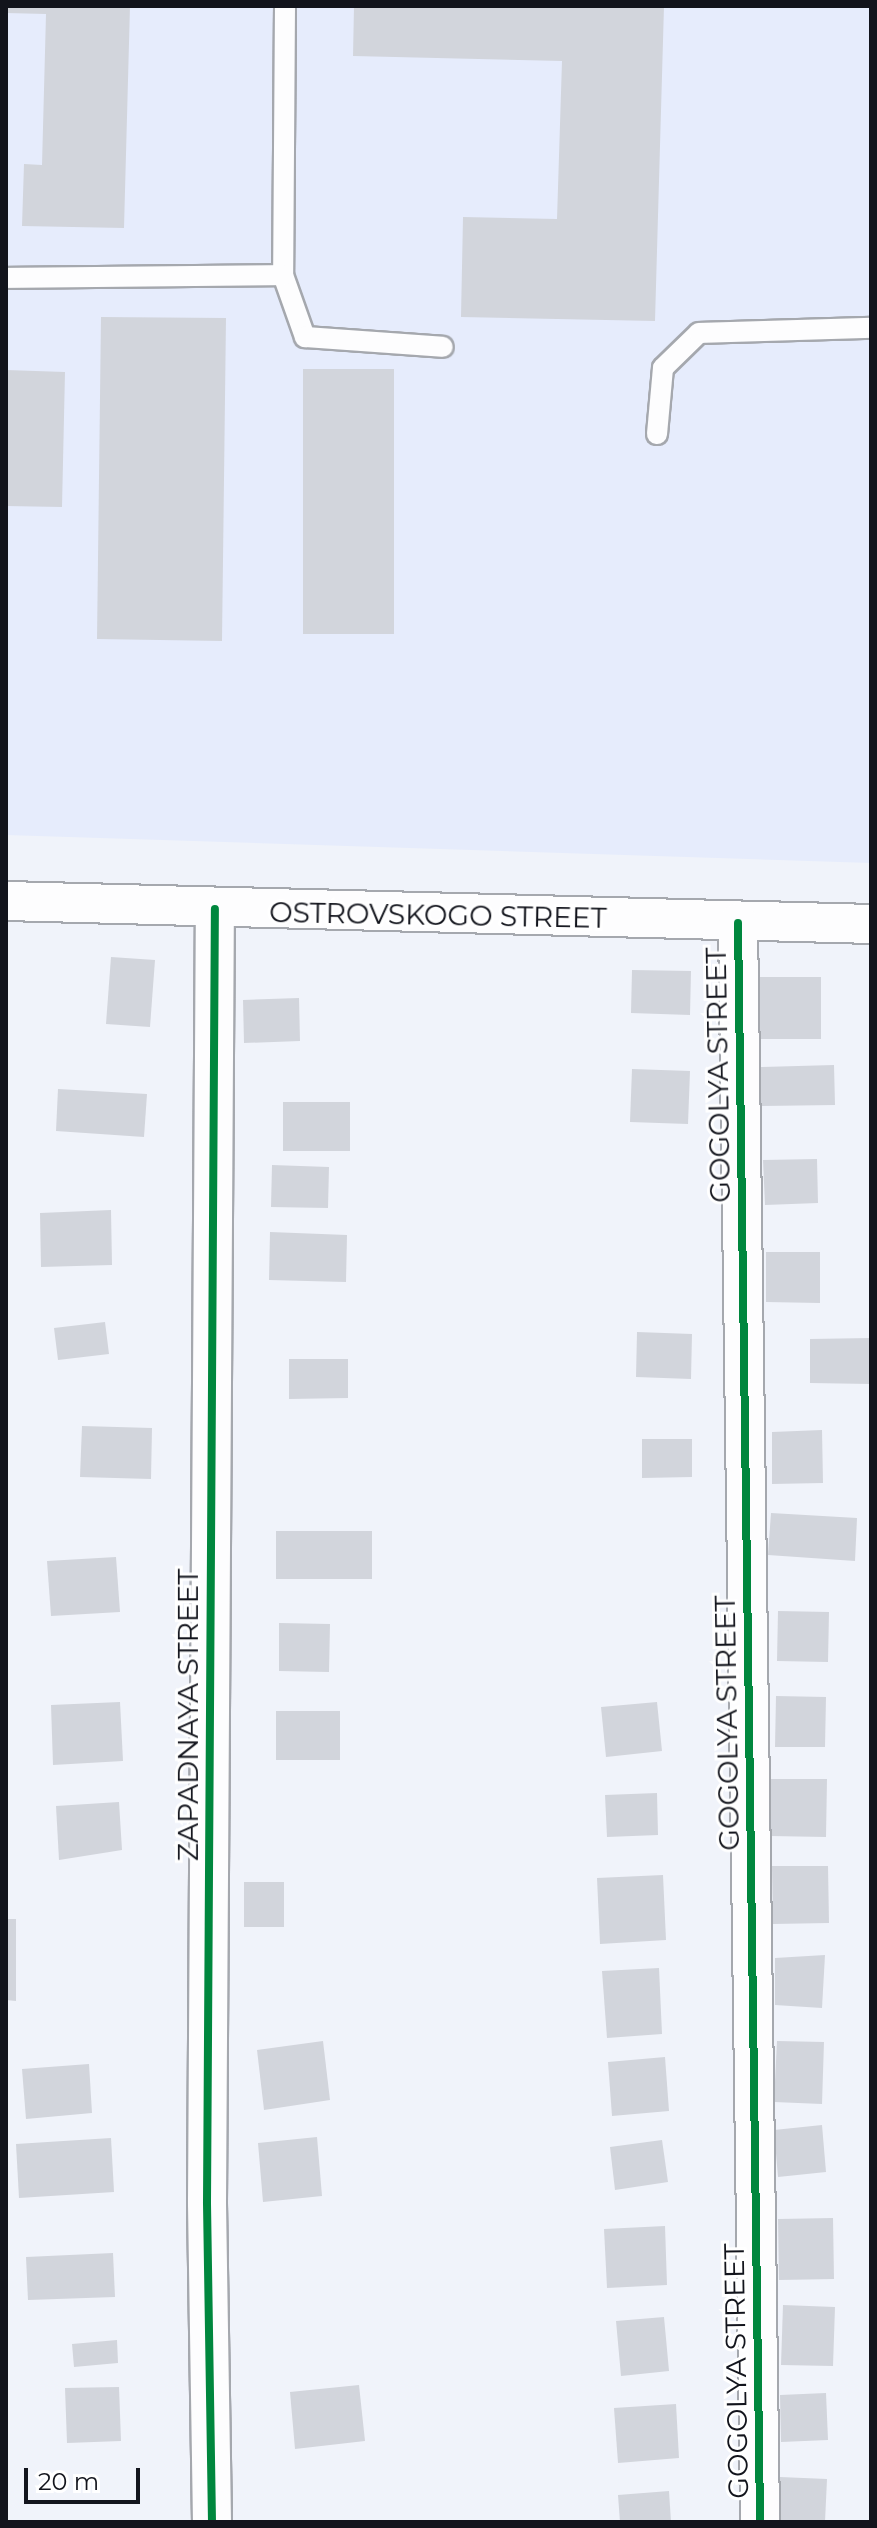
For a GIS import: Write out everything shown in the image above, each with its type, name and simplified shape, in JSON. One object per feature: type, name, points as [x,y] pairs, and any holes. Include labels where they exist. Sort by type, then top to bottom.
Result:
[{"type":"street","name":"OSTROVSKOGO STREET","points":[[6,901],[738,923],[871,924]]},
{"type":"street","name":"ZAPADNAYA STREET","points":[[212,2522],[207,2186],[215,909]]},
{"type":"street","name":"GOGOLYA STREET","points":[[738,923],[760,2522]]},
{"type":"lane","points":[[285,6],[283,275],[305,337],[443,347]]},
{"type":"lane","points":[[6,278],[283,275]]},
{"type":"lane","points":[[657,434],[663,368],[699,333],[871,328]]},
{"type":"shaded area","points":[[6,6],[871,6],[871,863],[6,835]]},
{"type":"building","points":[[6,6],[130,6],[124,228],[22,226],[24,164],[42,165],[46,14],[6,13]]},
{"type":"building","points":[[354,6],[664,6],[655,321],[461,317],[463,217],[557,219],[562,61],[353,56]]},
{"type":"building","points":[[101,317],[226,318],[222,641],[97,639]]},
{"type":"building","points":[[303,369],[394,369],[394,634],[303,634]]},
{"type":"building","points":[[6,370],[65,372],[62,507],[6,506]]},
{"type":"building","points":[[111,957],[155,960],[150,1027],[106,1024]]},
{"type":"building","points":[[632,970],[691,971],[690,1015],[631,1013]]},
{"type":"building","points":[[758,977],[821,977],[821,1039],[758,1039]]},
{"type":"building","points":[[299,998],[300,1041],[244,1043],[243,1000]]},
{"type":"building","points":[[834,1065],[835,1105],[761,1106],[760,1067]]},
{"type":"building","points":[[632,1069],[690,1071],[688,1124],[630,1122]]},
{"type":"building","points":[[58,1089],[147,1094],[144,1137],[56,1131]]},
{"type":"building","points":[[283,1102],[350,1102],[350,1151],[283,1151]]},
{"type":"building","points":[[817,1159],[818,1203],[765,1205],[763,1160]]},
{"type":"building","points":[[272,1165],[329,1167],[328,1208],[271,1207]]},
{"type":"building","points":[[111,1210],[112,1265],[41,1267],[40,1213]]},
{"type":"building","points":[[270,1232],[347,1235],[346,1282],[269,1280]]},
{"type":"building","points":[[766,1252],[820,1252],[820,1303],[766,1302]]},
{"type":"building","points":[[105,1322],[109,1354],[58,1360],[54,1328]]},
{"type":"building","points":[[637,1332],[692,1334],[691,1379],[636,1377]]},
{"type":"building","points":[[871,1338],[871,1384],[810,1383],[810,1339]]},
{"type":"building","points":[[289,1359],[348,1359],[348,1398],[289,1399]]},
{"type":"building","points":[[82,1426],[152,1428],[151,1479],[80,1477]]},
{"type":"building","points":[[822,1430],[823,1483],[772,1484],[772,1432]]},
{"type":"building","points":[[642,1439],[692,1439],[692,1477],[642,1478]]},
{"type":"building","points":[[771,1513],[857,1518],[855,1561],[768,1555]]},
{"type":"building","points":[[276,1531],[372,1531],[372,1579],[276,1579]]},
{"type":"building","points":[[116,1557],[120,1612],[51,1616],[47,1561]]},
{"type":"building","points":[[778,1611],[829,1612],[828,1662],[777,1661]]},
{"type":"building","points":[[279,1623],[330,1624],[329,1672],[279,1671]]},
{"type":"building","points":[[776,1696],[826,1697],[825,1747],[775,1747]]},
{"type":"building","points":[[120,1702],[123,1761],[53,1765],[51,1705]]},
{"type":"building","points":[[657,1702],[662,1751],[606,1757],[601,1707]]},
{"type":"building","points":[[276,1711],[340,1711],[340,1760],[276,1760]]},
{"type":"building","points":[[771,1779],[827,1779],[826,1837],[770,1836]]},
{"type":"building","points":[[657,1793],[658,1835],[607,1837],[605,1795]]},
{"type":"building","points":[[119,1802],[122,1850],[59,1860],[56,1806]]},
{"type":"building","points":[[772,1866],[828,1866],[829,1923],[773,1924]]},
{"type":"building","points":[[663,1875],[666,1940],[600,1944],[597,1878]]},
{"type":"building","points":[[244,1882],[284,1882],[284,1927],[244,1927]]},
{"type":"building","points":[[6,1919],[16,1919],[16,2001],[6,2000]]},
{"type":"building","points":[[825,1955],[822,2008],[775,2005],[775,1958]]},
{"type":"building","points":[[659,1968],[662,2034],[607,2038],[602,1971]]},
{"type":"building","points":[[323,2041],[330,2100],[264,2110],[257,2050]]},
{"type":"building","points":[[777,2041],[824,2042],[822,2104],[774,2102]]},
{"type":"building","points":[[665,2057],[669,2111],[612,2116],[608,2062]]},
{"type":"building","points":[[89,2064],[92,2113],[26,2119],[22,2069]]},
{"type":"building","points":[[822,2125],[826,2172],[778,2177],[774,2130]]},
{"type":"building","points":[[317,2137],[322,2196],[263,2202],[258,2143]]},
{"type":"building","points":[[111,2138],[114,2192],[19,2198],[16,2144]]},
{"type":"building","points":[[662,2140],[668,2182],[615,2190],[610,2147]]},
{"type":"building","points":[[833,2218],[834,2279],[779,2280],[778,2219]]},
{"type":"building","points":[[665,2226],[667,2285],[607,2288],[604,2229]]},
{"type":"building","points":[[113,2253],[115,2297],[28,2300],[26,2257]]},
{"type":"building","points":[[783,2305],[835,2307],[833,2366],[781,2365]]},
{"type":"building","points":[[664,2317],[669,2371],[621,2376],[616,2321]]},
{"type":"building","points":[[117,2340],[118,2363],[74,2367],[72,2344]]},
{"type":"building","points":[[359,2385],[365,2441],[295,2449],[290,2392]]},
{"type":"building","points":[[119,2387],[121,2441],[67,2443],[65,2388]]},
{"type":"building","points":[[826,2393],[828,2440],[781,2442],[780,2395]]},
{"type":"building","points":[[676,2404],[679,2458],[618,2463],[614,2408]]},
{"type":"building","points":[[780,2477],[827,2479],[825,2522],[777,2522]]},
{"type":"building","points":[[669,2491],[671,2522],[620,2522],[618,2495]]},
{"type":"cycle path","points":[[212,2522],[207,2202],[215,909]]},
{"type":"cycle path","points":[[738,923],[760,2522]]}]
